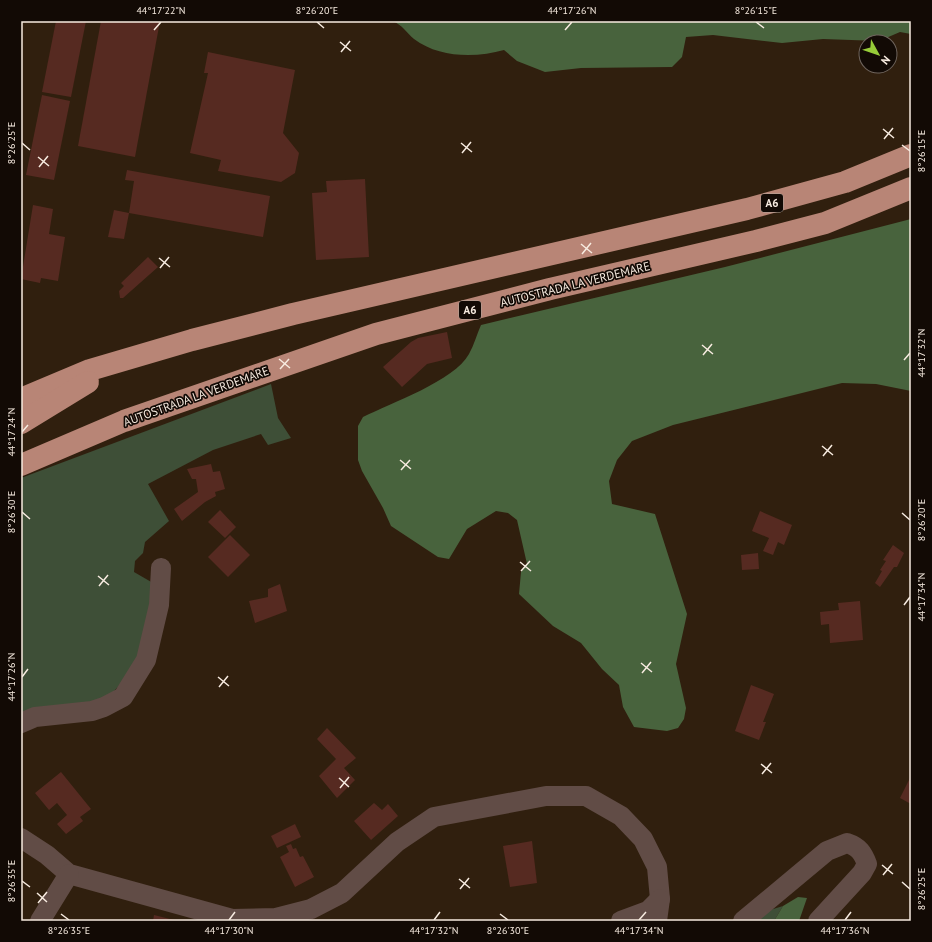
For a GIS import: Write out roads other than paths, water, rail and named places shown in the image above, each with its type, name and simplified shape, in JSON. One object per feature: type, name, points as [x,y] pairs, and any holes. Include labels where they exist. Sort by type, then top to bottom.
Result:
[{"type":"highway","name":"A6","points":[[145,354],[293,314],[629,237],[804,194],[845,182],[911,155]]},
{"type":"highway","name":"AUTOSTRADA LA VERDEMARE","points":[[26,462],[124,421],[376,334],[550,289],[756,241],[825,222],[911,188]]},
{"type":"highway","points":[[21,399],[90,370],[145,354]]},
{"type":"highway","points":[[21,423],[100,376],[145,354]]},
{"type":"street","points":[[21,723],[35,718],[92,711],[123,697],[146,660],[159,605],[161,568]]},
{"type":"street","points":[[21,838],[47,855],[69,874],[232,919],[276,918],[311,909],[342,893],[397,842],[434,817],[546,796],[586,796],[621,816],[643,839],[657,868],[660,899],[657,921]]},
{"type":"street","points":[[743,921],[827,851],[848,842],[854,845],[863,854],[867,864],[862,873],[818,921]]},
{"type":"street","points":[[40,921],[69,874]]},
{"type":"street","points":[[621,921],[648,912],[660,899]]}]
